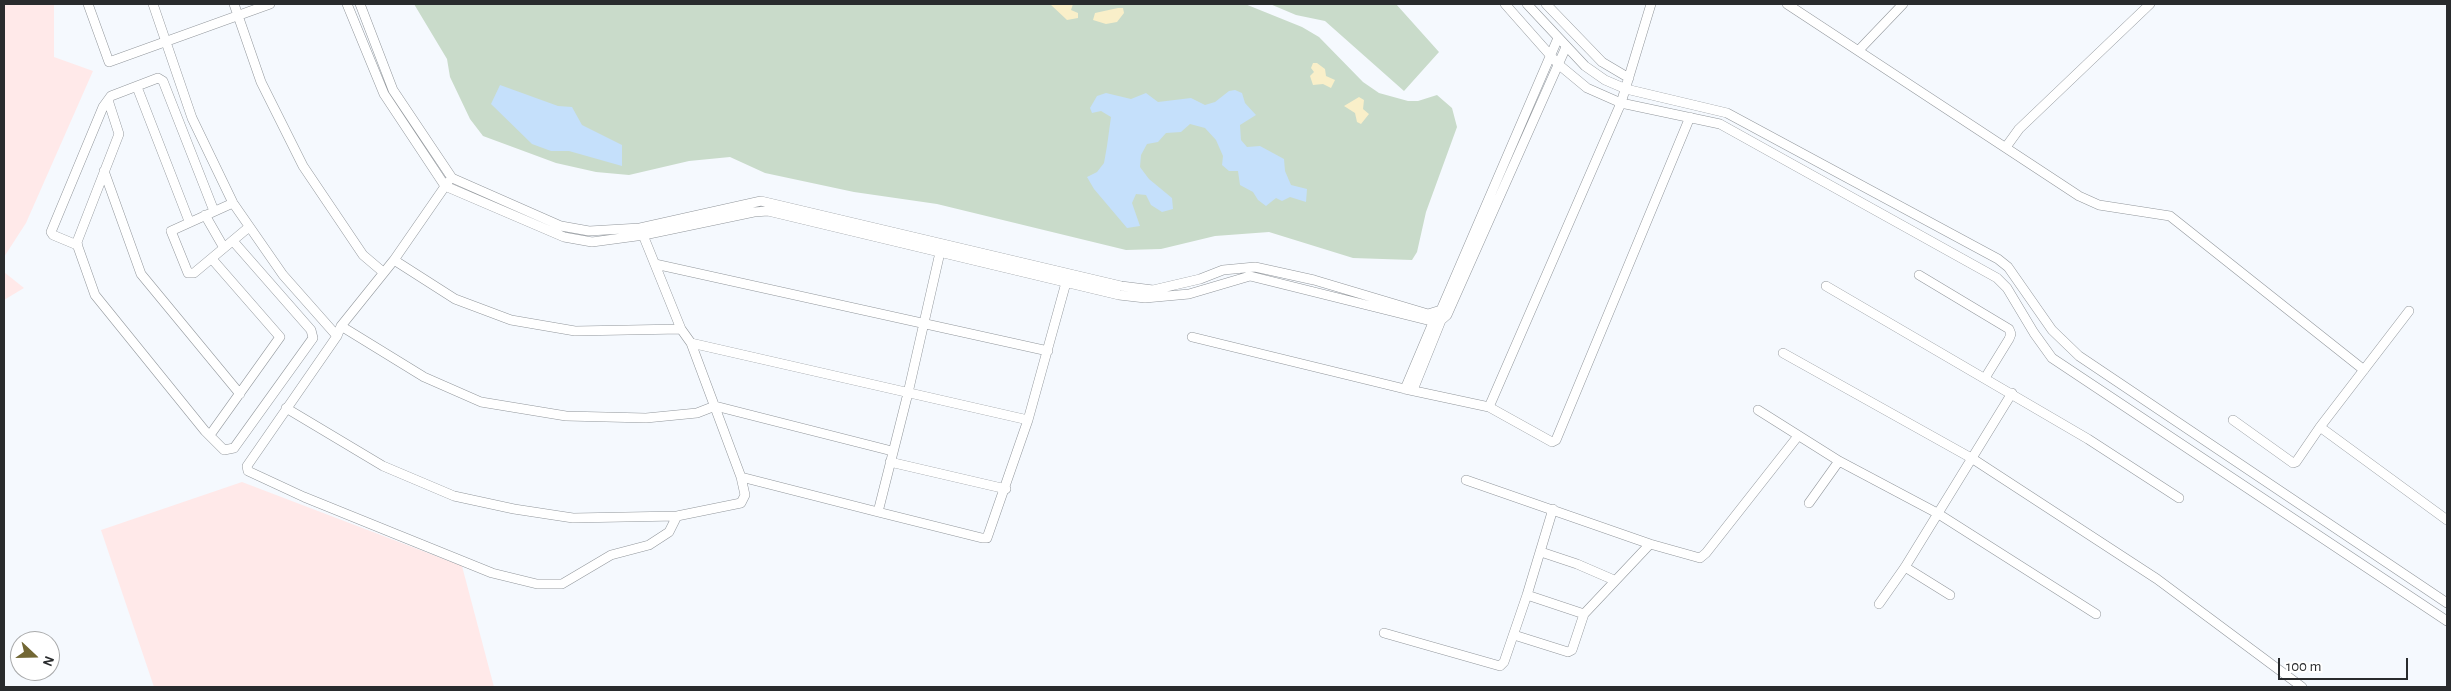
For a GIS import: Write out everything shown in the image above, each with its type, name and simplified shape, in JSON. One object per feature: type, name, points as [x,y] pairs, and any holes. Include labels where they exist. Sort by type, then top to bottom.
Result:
[{"type":"street","points":[[88,4],[108,61],[270,4]]},
{"type":"street","points":[[153,4],[192,118],[233,203],[283,275],[337,336]]},
{"type":"street","points":[[234,4],[261,82],[303,166],[363,255],[382,272]]},
{"type":"street","points":[[347,4],[384,94],[445,186],[564,238],[592,242],[761,201],[942,243],[1067,279],[1153,290],[1200,279],[1223,270],[1255,267],[1314,280],[1438,316],[1447,315],[1566,47]]},
{"type":"street","points":[[360,4],[393,90],[452,178],[560,226],[589,231],[642,231],[761,211],[1145,298],[1189,294],[1250,276],[1438,316]]},
{"type":"street","points":[[1505,4],[1558,64],[1587,88],[1621,103],[1720,124],[1997,278],[2007,288],[2034,333],[2052,358],[2447,621]]},
{"type":"street","points":[[1526,4],[1585,66],[1605,80],[1626,89],[1727,113],[1998,259],[2013,273],[2052,330],[2079,356],[2447,603]]},
{"type":"street","points":[[1546,4],[1602,62],[1629,78]]},
{"type":"street","points":[[1489,407],[1621,103],[1651,4]]},
{"type":"street","points":[[1787,4],[2092,203],[2170,216],[2364,370]]},
{"type":"street","points":[[1859,50],[1903,4]]},
{"type":"street","points":[[2006,147],[2019,129],[2150,4]]},
{"type":"street","points":[[1409,390],[1438,316],[1549,54],[1558,38]]},
{"type":"street","points":[[77,244],[53,236],[52,232],[108,100],[111,96],[158,78],[163,81],[214,211]]},
{"type":"street","points":[[137,86],[189,222]]},
{"type":"street","points":[[108,100],[119,134],[77,244],[96,295],[210,436],[224,450],[234,448],[313,338],[311,330],[232,241]]},
{"type":"street","points":[[1192,337],[1409,390],[1489,407],[1552,442],[1559,436],[1690,117]]},
{"type":"street","points":[[104,171],[141,274],[240,394]]},
{"type":"street","points":[[452,178],[394,260],[382,272],[341,326],[337,336],[247,466],[248,471],[304,498],[492,573],[536,584],[562,584],[611,555],[649,545],[669,532],[678,516]]},
{"type":"street","points":[[233,203],[172,231],[188,274],[194,273],[249,227]]},
{"type":"street","points":[[205,215],[224,248]]},
{"type":"street","points":[[286,408],[383,466],[454,496],[514,509],[573,518],[678,516],[741,503],[745,495],[741,477],[691,343],[681,329],[642,231]]},
{"type":"street","points":[[878,512],[908,393],[922,323],[942,243]]},
{"type":"street","points":[[210,436],[280,337],[212,259]]},
{"type":"street","points":[[394,260],[456,299],[510,320],[575,332],[681,329]]},
{"type":"street","points":[[655,264],[1048,350]]},
{"type":"street","points":[[1920,275],[2009,329],[2008,339],[1986,378]]},
{"type":"street","points":[[741,477],[987,538],[1006,488],[1028,420],[1067,279]]},
{"type":"street","points":[[1826,286],[2012,393],[2088,439],[2179,498]]},
{"type":"street","points":[[2233,420],[2293,463],[2296,462],[2320,427],[2409,312]]},
{"type":"street","points":[[341,326],[424,377],[481,402],[566,416],[637,418],[697,413],[715,406],[892,451]]},
{"type":"street","points":[[691,343],[1028,420]]},
{"type":"street","points":[[1783,353],[1972,459],[2157,579],[2302,687]]},
{"type":"street","points":[[1879,604],[2012,393]]},
{"type":"street","points":[[1758,410],[1839,461],[1937,513],[2096,614]]},
{"type":"street","points":[[2320,427],[2447,520]]},
{"type":"street","points":[[1466,480],[1650,544],[1700,558],[1706,554],[1798,436]]},
{"type":"street","points":[[1809,504],[1839,461]]},
{"type":"street","points":[[890,462],[1006,488]]},
{"type":"street","points":[[1384,633],[1498,667],[1504,662],[1528,595],[1553,509]]},
{"type":"street","points":[[1514,635],[1570,651],[1574,648],[1584,614],[1650,544]]},
{"type":"street","points":[[1541,552],[1577,564],[1614,580]]},
{"type":"street","points":[[1904,567],[1950,595]]},
{"type":"street","points":[[1528,595],[1584,614]]},
{"type":"shaded area","points":[[4,4],[54,4],[54,57],[93,71],[26,223],[4,257]]},
{"type":"shaded area","points":[[4,272],[24,288],[4,300]]},
{"type":"shaded area","points":[[242,482],[462,566],[494,687],[154,687],[101,530]]},
{"type":"green space","points":[[414,4],[1245,4],[1302,27],[1319,37],[1363,82],[1379,93],[1408,101],[1418,101],[1437,95],[1452,108],[1457,127],[1426,212],[1417,252],[1412,260],[1353,258],[1269,232],[1215,236],[1161,249],[1126,250],[937,204],[854,192],[765,173],[730,157],[689,161],[629,175],[596,172],[556,163],[483,136],[470,119],[450,77],[447,59]]},
{"type":"green space","points":[[1270,4],[1396,4],[1439,52],[1404,91],[1325,21],[1296,15]]},
{"type":"sand","points":[[1050,4],[1073,4],[1071,10],[1078,13],[1078,18],[1067,20]]},
{"type":"sand","points":[[1123,8],[1124,13],[1117,22],[1106,24],[1093,20],[1095,13]]},
{"type":"sand","points":[[1313,63],[1317,63],[1325,69],[1326,76],[1335,80],[1331,88],[1323,84],[1313,85],[1310,76],[1314,72],[1311,68]]},
{"type":"sand","points":[[1359,97],[1364,100],[1363,109],[1369,114],[1361,124],[1357,122],[1355,113],[1344,106]]},
{"type":"water","points":[[500,85],[558,106],[572,107],[582,125],[622,145],[622,166],[569,151],[551,151],[532,144],[491,104]]},
{"type":"water","points":[[1235,90],[1242,93],[1245,103],[1256,115],[1240,125],[1241,140],[1247,147],[1260,146],[1284,159],[1285,171],[1291,185],[1307,189],[1306,202],[1290,197],[1282,201],[1276,198],[1266,206],[1258,200],[1253,192],[1240,185],[1238,171],[1229,171],[1222,165],[1223,156],[1216,140],[1205,128],[1190,124],[1181,132],[1166,133],[1158,142],[1147,144],[1141,155],[1140,167],[1149,179],[1172,198],[1173,209],[1162,212],[1151,205],[1146,195],[1136,194],[1132,203],[1140,226],[1127,228],[1094,189],[1087,177],[1097,172],[1104,163],[1111,117],[1101,111],[1092,113],[1090,108],[1097,96],[1106,93],[1131,99],[1146,93],[1158,102],[1191,98],[1205,105],[1215,102],[1229,91]]}]
